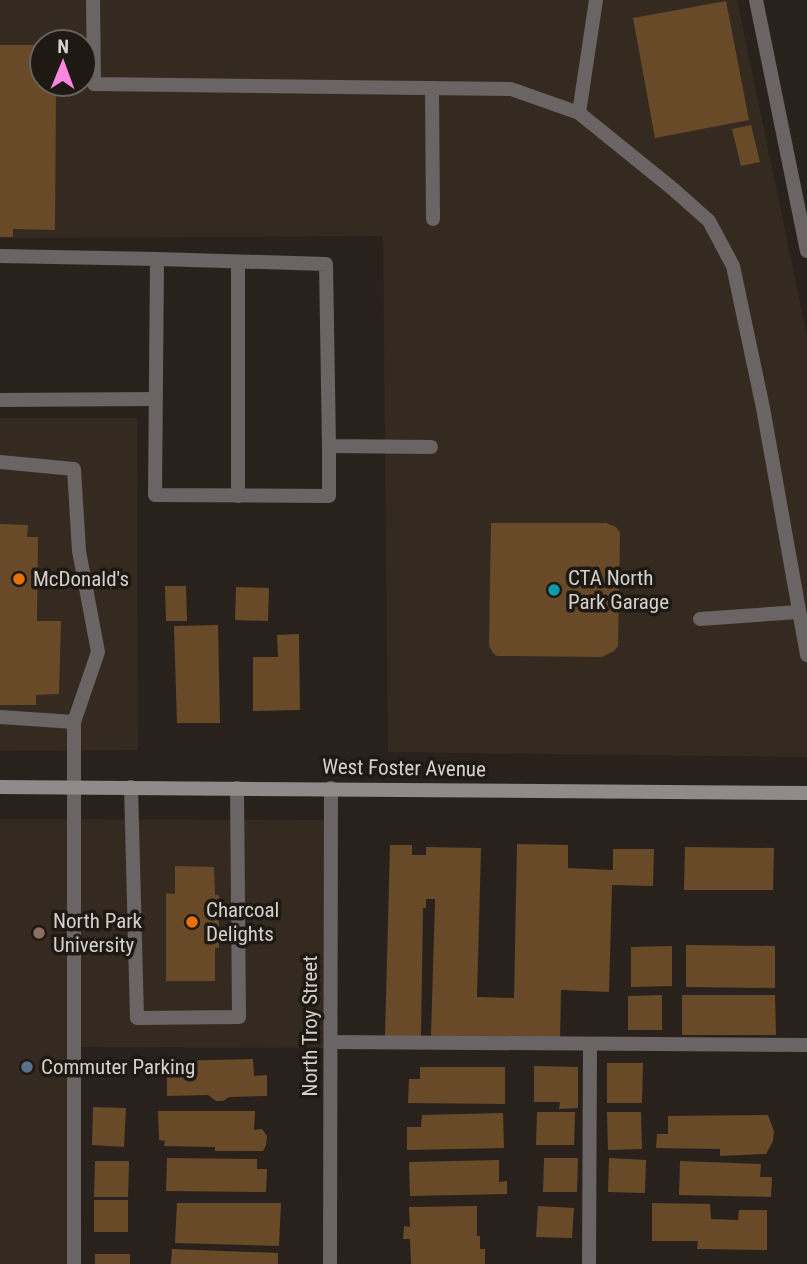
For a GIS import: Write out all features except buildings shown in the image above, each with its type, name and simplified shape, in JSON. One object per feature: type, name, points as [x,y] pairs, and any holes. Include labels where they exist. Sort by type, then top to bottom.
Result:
[{"type":"main road","name":"West Foster Avenue","points":[[0,787],[807,793]]},
{"type":"street","points":[[93,0],[94,85],[511,89],[579,113],[709,221],[733,266],[763,408],[807,655]]},
{"type":"street","points":[[579,113],[596,0]]},
{"type":"street","points":[[756,0],[807,251]]},
{"type":"street","points":[[432,88],[433,219]]},
{"type":"street","points":[[0,256],[157,259],[326,264],[328,496],[155,495],[157,259]]},
{"type":"street","points":[[238,262],[238,496]]},
{"type":"street","points":[[0,400],[155,399]]},
{"type":"street","points":[[329,446],[431,447]]},
{"type":"street","points":[[0,462],[74,469],[79,551],[98,652],[74,722],[74,1264]]},
{"type":"street","points":[[700,619],[799,612]]},
{"type":"street","points":[[0,717],[74,722]]},
{"type":"street","points":[[131,788],[137,1018],[239,1017],[237,788]]},
{"type":"street","name":"North Troy Street","points":[[330,1264],[331,788]]},
{"type":"street","points":[[331,1042],[807,1045]]},
{"type":"street","points":[[589,1264],[590,1044]]},
{"type":"shaded area","points":[[0,0],[737,0],[807,336],[807,757],[388,752],[383,236],[0,238]]},
{"type":"shaded area","points":[[0,418],[137,418],[138,750],[0,751]]},
{"type":"shaded area","points":[[0,819],[334,820],[332,1048],[78,1047],[82,1264],[0,1264]]},
{"type":"place","name":"McDonald's","points":[[19,579]]},
{"type":"place","name":"CTA North Park Garage","points":[[554,590]]},
{"type":"place","name":"Charcoal Delights","points":[[192,922]]},
{"type":"place","name":"North Park University","points":[[39,933]]},
{"type":"place","name":"Commuter Parking","points":[[27,1067]]}]
